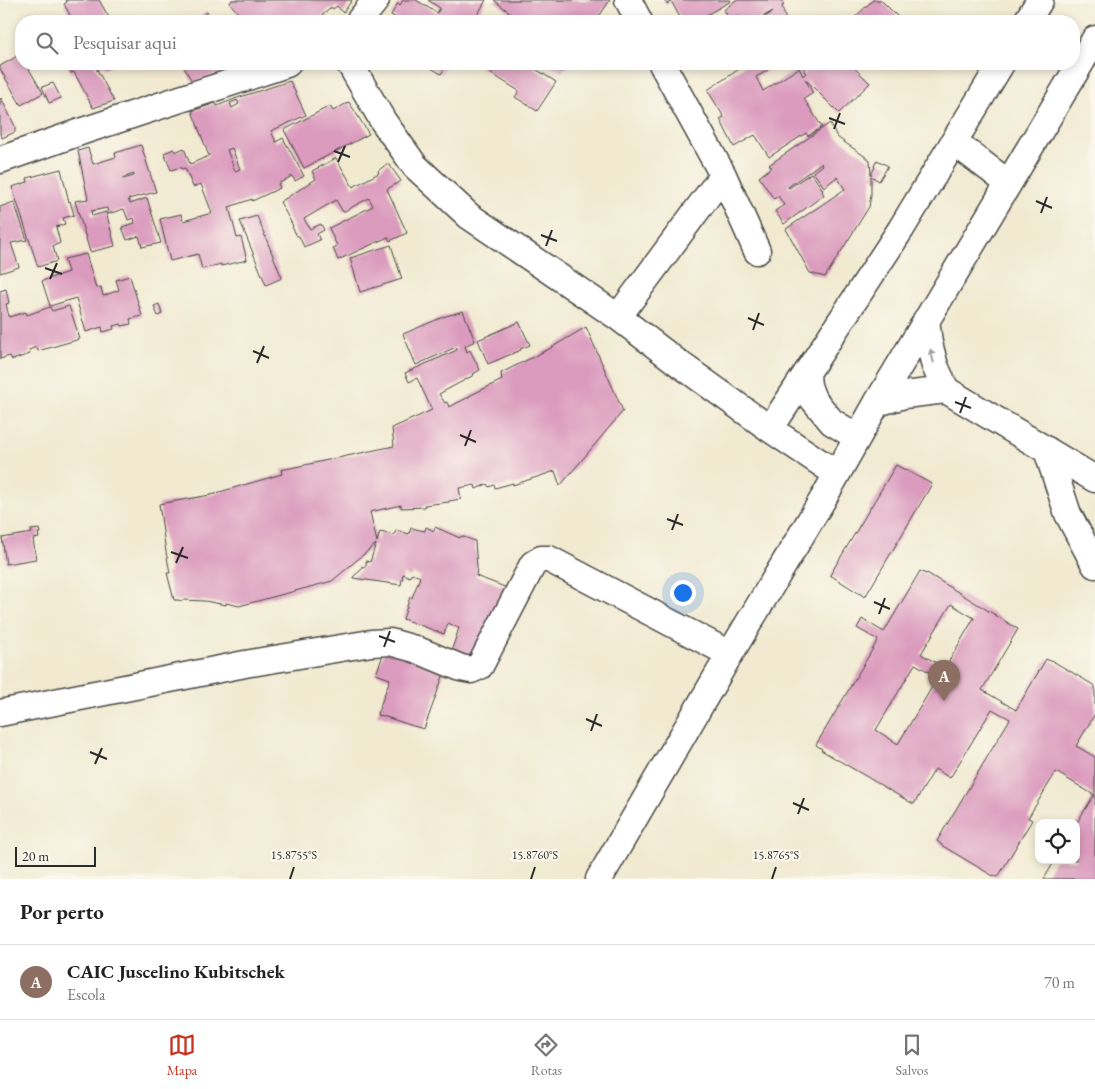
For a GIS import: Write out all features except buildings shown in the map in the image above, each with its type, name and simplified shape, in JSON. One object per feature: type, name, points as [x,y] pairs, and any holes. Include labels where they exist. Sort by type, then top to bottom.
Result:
[{"type":"street","points":[[365,15],[376,0]]},
{"type":"street","points":[[628,0],[636,15]]},
{"type":"street","points":[[1031,15],[1040,0]]},
{"type":"street","points":[[1080,64],[1095,39]]},
{"type":"street","points":[[0,160],[269,70]]},
{"type":"street","points":[[353,70],[383,121],[415,166],[469,216],[618,317],[770,429],[837,474]]},
{"type":"street","points":[[665,70],[724,175],[757,251]]},
{"type":"street","points":[[770,429],[901,229],[997,70]]},
{"type":"street","points":[[599,879],[837,474],[877,402],[1076,70]]},
{"type":"street","points":[[954,142],[1008,183]]},
{"type":"street","points":[[618,317],[724,175]]},
{"type":"street","points":[[926,320],[935,366],[946,390],[1095,479]]},
{"type":"street","points":[[807,374],[808,386],[813,399],[832,422],[857,438]]},
{"type":"street","points":[[877,402],[946,390]]},
{"type":"street","points":[[1047,450],[1068,514],[1095,565]]},
{"type":"street","points":[[1,711],[245,664],[371,643],[390,642],[415,649],[461,668],[471,670],[480,666],[533,564],[541,559],[549,559],[730,654]]},
{"type":"place","name":"CAIC Juscelino Kubitschek","points":[[944,701]]}]
